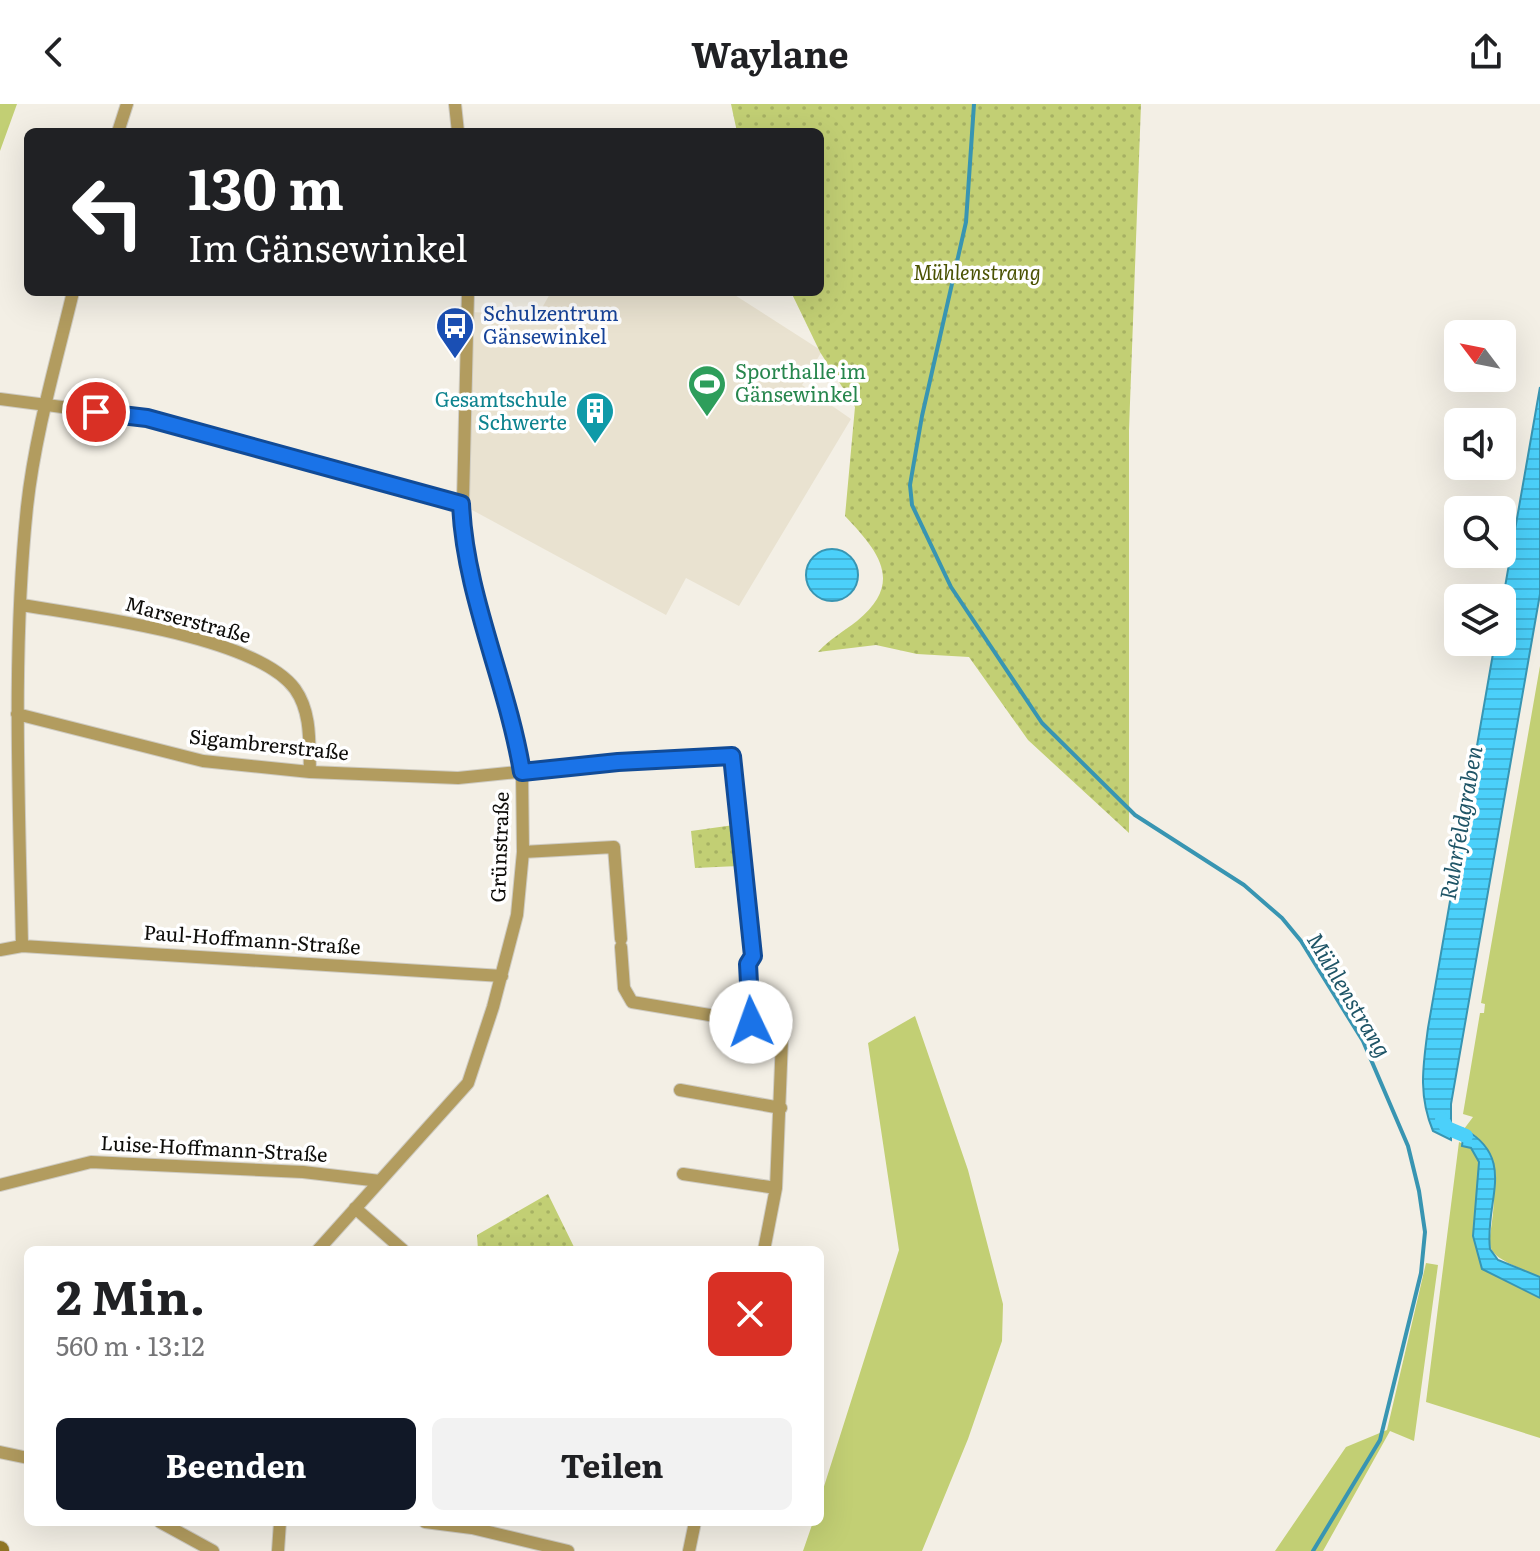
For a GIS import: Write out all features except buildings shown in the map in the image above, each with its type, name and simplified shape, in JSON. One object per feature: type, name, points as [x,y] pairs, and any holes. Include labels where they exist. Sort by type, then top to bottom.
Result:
[{"type":"street","points":[[119,128],[127,104]]},
{"type":"street","points":[[455,104],[458,128]]},
{"type":"street","points":[[22,946],[17,714],[27,506],[45,406],[72,296]]},
{"type":"street","name":"Grünstraße","points":[[322,1246],[468,1083],[502,976],[517,915],[523,852],[522,772],[498,666],[469,576],[462,542],[468,296]]},
{"type":"street","points":[[0,399],[147,418],[461,504]]},
{"type":"street","name":"Marserstraße","points":[[22,605],[141,625],[256,658],[282,674],[297,691],[309,722],[310,772]]},
{"type":"street","name":"Sigambrerstraße","points":[[17,714],[203,761],[310,772],[458,778],[618,762],[732,756],[753,956],[748,964],[751,1022]]},
{"type":"street","points":[[523,852],[614,847],[624,949],[624,988],[632,1002],[751,1022],[766,1026],[782,1039],[776,1188],[765,1246]]},
{"type":"street","name":"Paul-Hoffmann-Straße","points":[[0,950],[22,946],[502,976]]},
{"type":"street","points":[[680,1090],[781,1108]]},
{"type":"street","name":"Luise-Hoffmann-Straße","points":[[0,1185],[91,1162],[303,1172],[380,1181]]},
{"type":"street","points":[[683,1174],[776,1188]]},
{"type":"street","points":[[355,1208],[398,1246]]},
{"type":"street","points":[[0,1452],[24,1457]]},
{"type":"street","points":[[171,1526],[213,1551]]},
{"type":"street","points":[[278,1551],[280,1526]]},
{"type":"street","points":[[456,1526],[568,1551]]},
{"type":"street","points":[[689,1551],[694,1526]]},
{"type":"shaded area","points":[[549,296],[736,296],[822,351],[802,385],[851,419],[739,606],[686,578],[666,615],[461,504],[469,312],[538,315]]},
{"type":"green space","points":[[0,104],[17,104],[0,151]]},
{"type":"green space","name":"Mühlenstrang","points":[[731,104],[1141,104],[1129,430],[1129,833],[1028,740],[969,657],[917,654],[876,645],[818,652],[872,607],[883,580],[876,554],[845,516],[855,407],[820,352],[793,296],[824,296],[824,128],[736,128]]},
{"type":"green space","points":[[1540,666],[1540,1277],[1503,1260],[1490,1246],[1493,1182],[1476,1136],[1464,1129],[1473,1117],[1463,1114],[1480,1013],[1484,1013],[1485,1004],[1481,1003]]},
{"type":"green space","points":[[734,825],[738,866],[695,868],[691,831]]},
{"type":"green space","points":[[915,1016],[968,1170],[1003,1304],[1002,1341],[968,1439],[922,1551],[803,1551],[812,1526],[824,1526],[824,1486],[899,1250],[868,1043]]},
{"type":"green space","points":[[1459,1142],[1471,1148],[1479,1162],[1473,1236],[1482,1269],[1540,1298],[1540,1438],[1426,1402]]},
{"type":"green space","points":[[548,1194],[574,1246],[478,1246],[477,1235]]},
{"type":"green space","points":[[1426,1263],[1438,1265],[1414,1441],[1390,1431],[1323,1551],[1275,1551],[1346,1447],[1387,1430]]},
{"type":"water","points":[[1540,387],[1540,594],[1451,1104],[1451,1140],[1433,1131],[1428,1118],[1423,1080],[1425,1055],[1493,656],[1516,656],[1516,584],[1506,584],[1508,568],[1516,568],[1516,524]]},
{"type":"water","points":[[832,549],[850,557],[858,575],[850,593],[832,601],[814,593],[806,575],[814,557]]},
{"type":"water","points":[[1464,1129],[1480,1141],[1490,1154],[1494,1168],[1490,1249],[1498,1260],[1540,1277],[1540,1298],[1482,1269],[1473,1236],[1479,1162],[1471,1148],[1462,1146]]},
{"type":"waterway","name":"Mühlenstrang","points":[[974,104],[966,222],[922,416],[910,485],[912,505],[951,587],[1042,723],[1135,815],[1244,885],[1282,918],[1301,941],[1363,1041],[1408,1146],[1419,1191],[1425,1232],[1421,1273],[1380,1440],[1313,1551]]},
{"type":"waterway","name":"Ruhrfeldgraben","points":[[1442,1119],[1447,1128],[1466,1136]]},
{"type":"place","name":"Schulzentrum Gänsewinkel","points":[[455,360]]},
{"type":"place","name":"Sporthalle im Gänsewinkel","points":[[707,418]]},
{"type":"place","name":"Gesamtschule Schwerte","points":[[595,445]]},
{"type":"route","points":[[96,412],[147,418],[461,504],[462,542],[469,576],[498,666],[522,772],[618,762],[732,756],[753,956],[748,964],[751,1022]]}]
